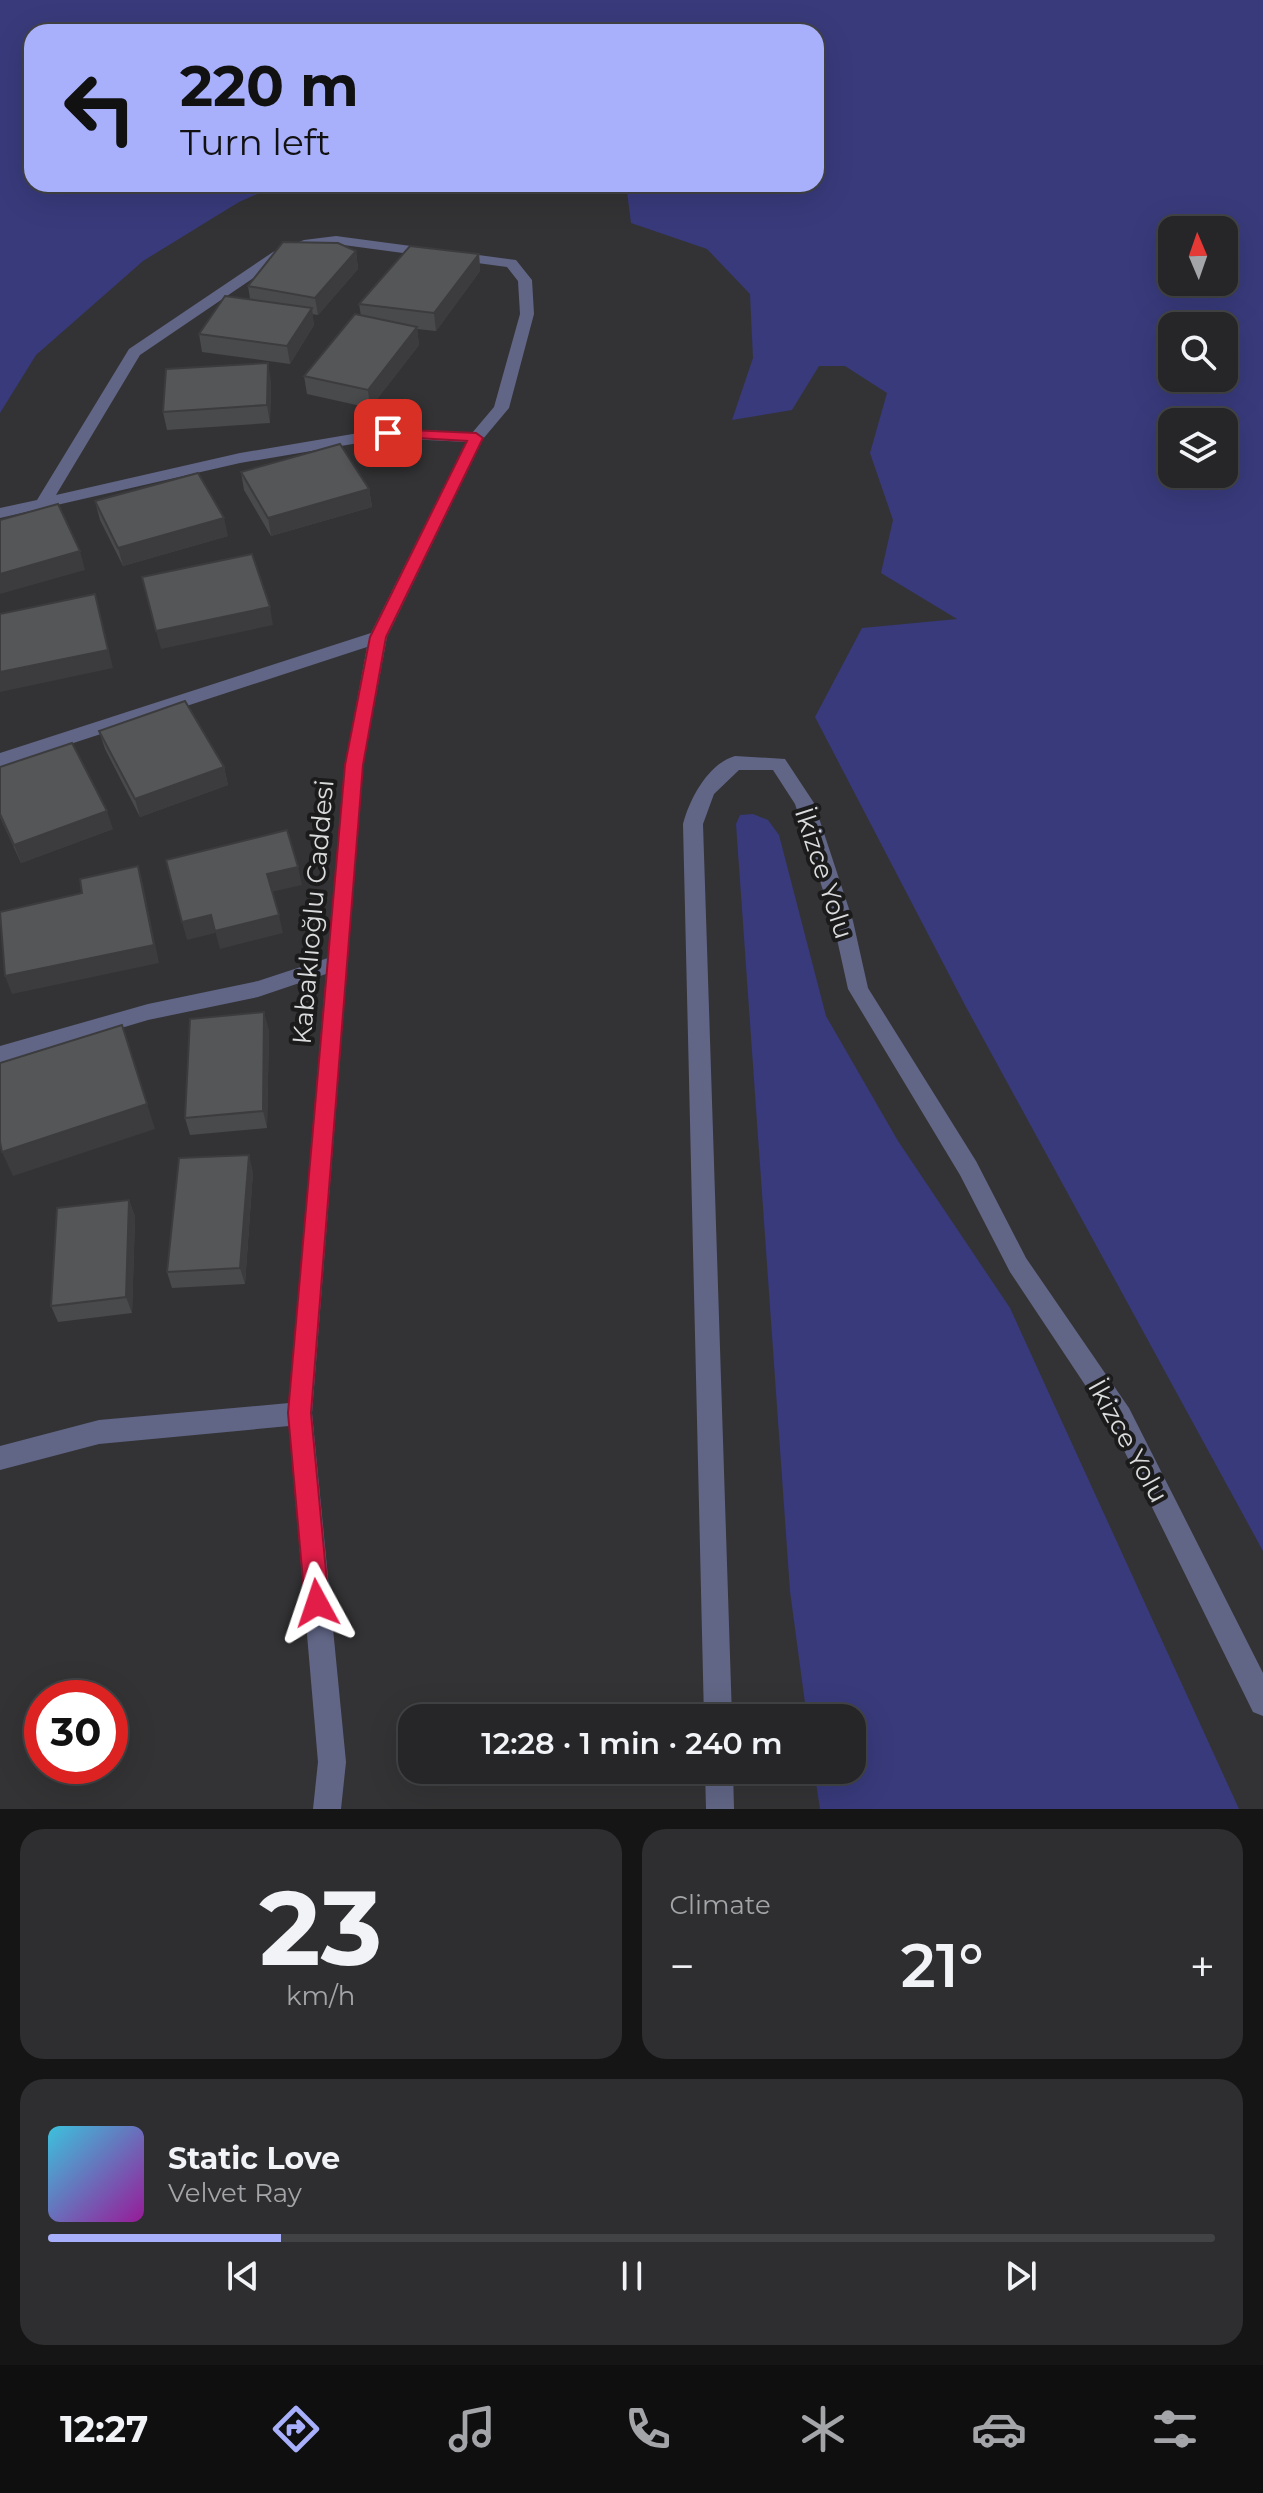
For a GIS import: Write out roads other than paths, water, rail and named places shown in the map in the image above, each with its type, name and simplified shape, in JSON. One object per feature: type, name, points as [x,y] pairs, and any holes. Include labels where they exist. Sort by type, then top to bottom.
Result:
[{"type":"street","name":"Kabaklıoğlu Caddesi","points":[[44,501],[134,352],[278,255],[309,243],[366,242],[511,263],[525,280],[527,314],[501,408],[476,438],[378,637],[354,765],[300,1413],[332,1762],[327,1809]]},
{"type":"street","points":[[0,513],[240,458],[388,433],[476,438]]},
{"type":"street","points":[[0,760],[378,637]]},
{"type":"street","name":"İkizce Yolu","points":[[718,1704],[693,824],[697,801],[708,785],[735,763],[778,764],[804,803],[843,921],[858,989],[968,1168],[1018,1265],[1120,1416],[1263,1702]]},
{"type":"street","points":[[0,1055],[148,1012],[258,989],[339,962]]},
{"type":"street","points":[[0,1458],[99,1432],[300,1413]]},
{"type":"street","points":[[719,1784],[720,1809]]}]
